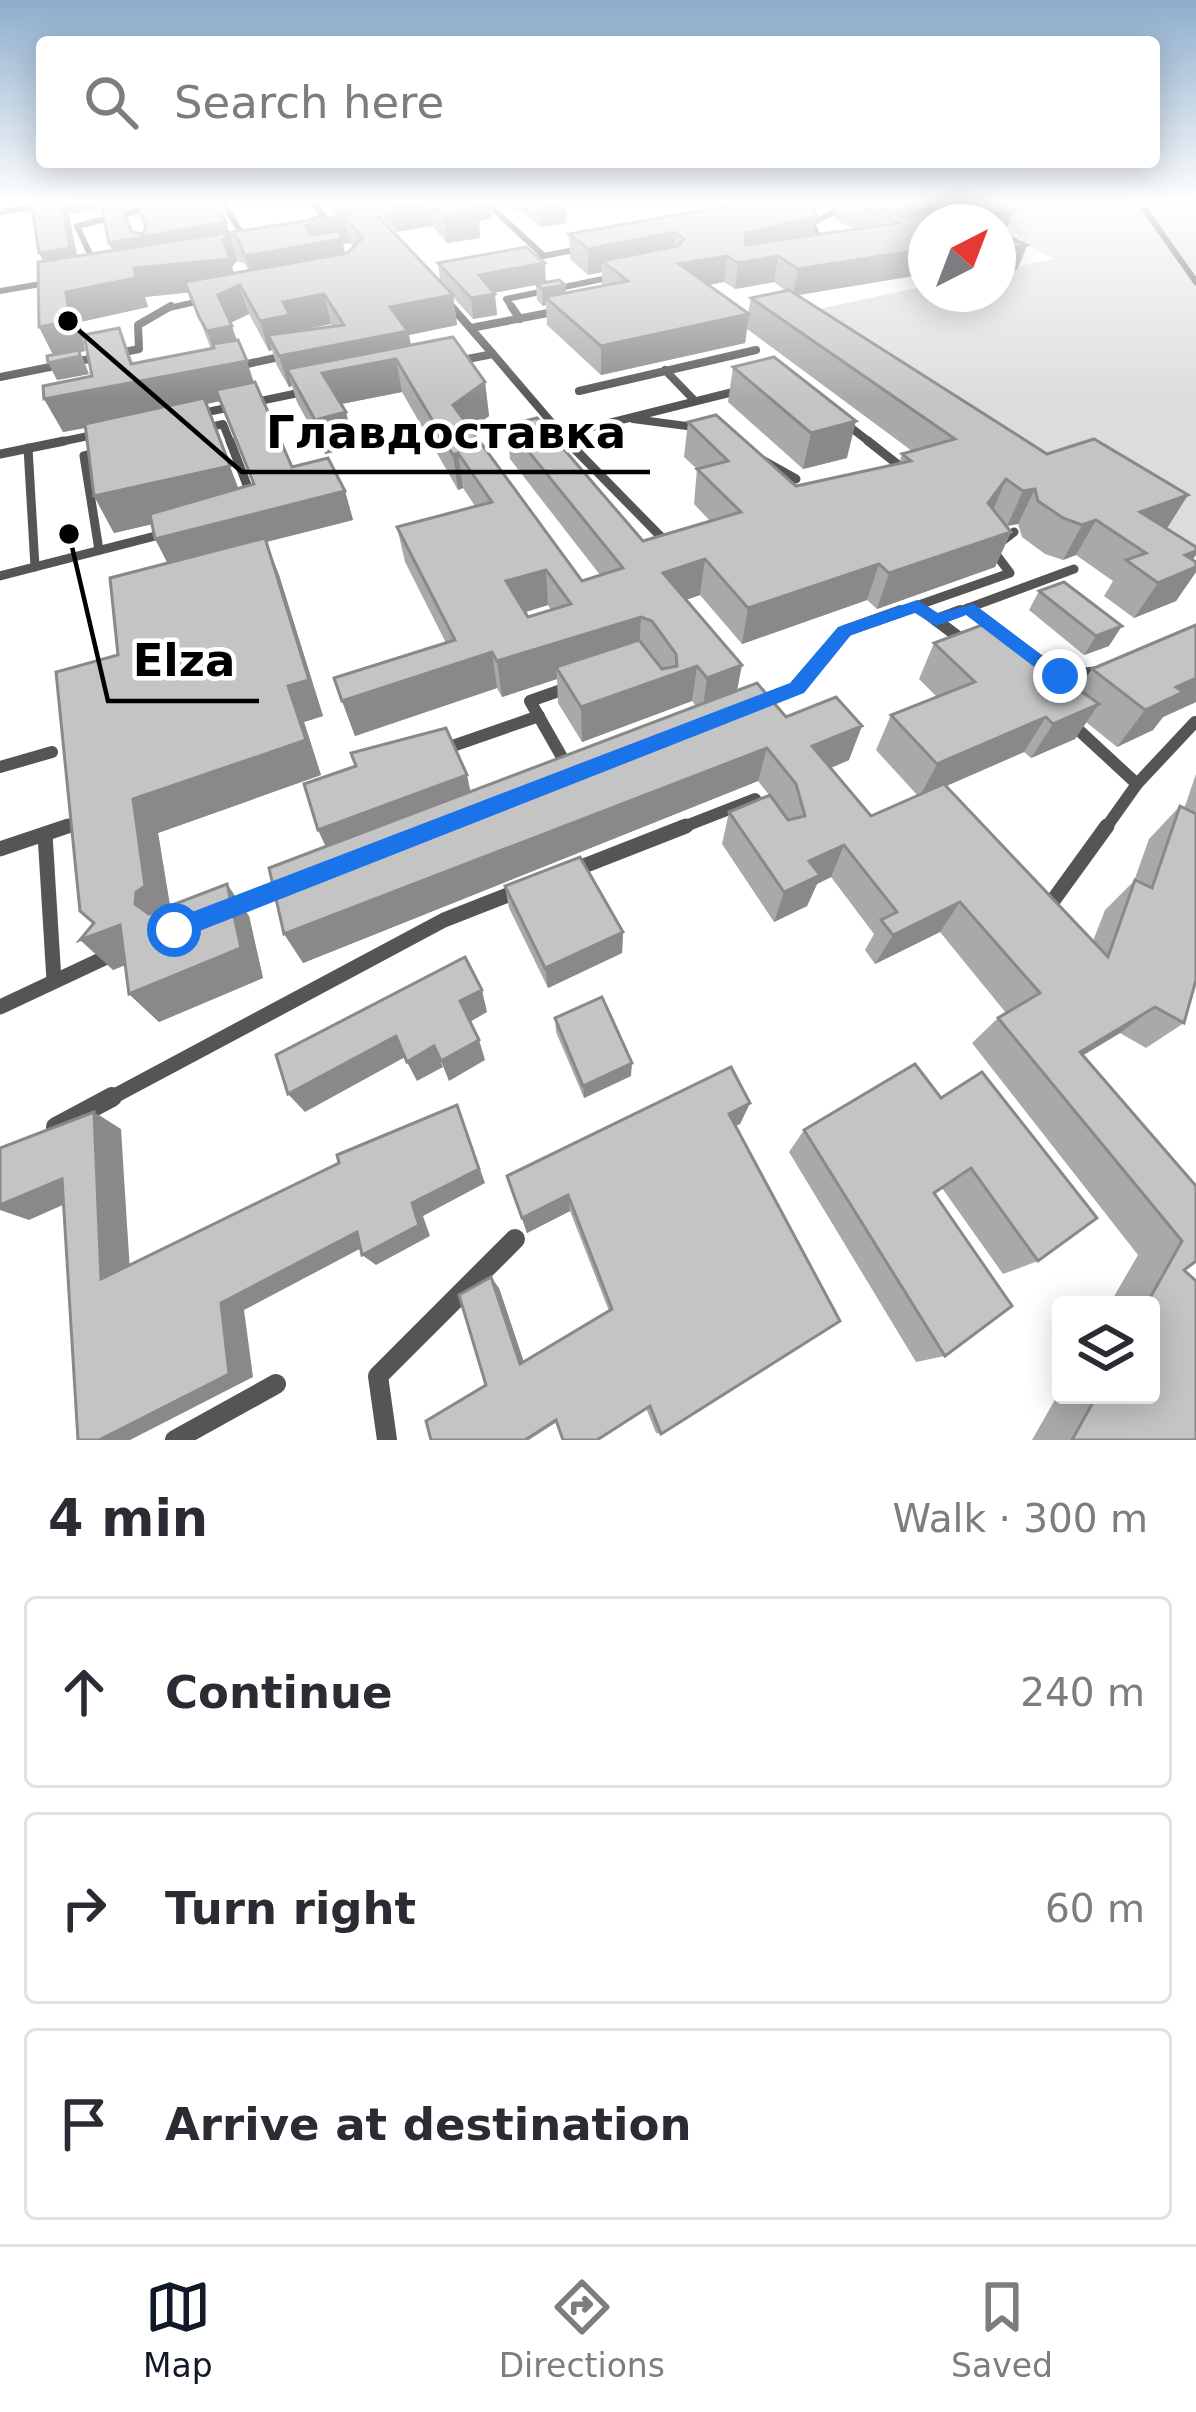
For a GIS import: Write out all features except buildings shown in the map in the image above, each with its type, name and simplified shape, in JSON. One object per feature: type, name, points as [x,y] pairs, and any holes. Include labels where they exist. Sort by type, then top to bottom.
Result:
[{"type":"lane","points":[[79,277],[99,274],[96,267]]},
{"type":"lane","points":[[520,319],[506,299],[635,273]]},
{"type":"lane","points":[[0,291],[59,280]]},
{"type":"lane","points":[[576,284],[585,294]]},
{"type":"lane","points":[[441,295],[561,435],[675,551]]},
{"type":"lane","points":[[144,367],[138,325],[153,313],[209,298]]},
{"type":"lane","points":[[471,328],[575,308]]},
{"type":"lane","points":[[0,377],[139,350]]},
{"type":"lane","points":[[579,391],[756,350]]},
{"type":"lane","points":[[216,370],[307,352]]},
{"type":"lane","points":[[446,363],[493,353]]},
{"type":"lane","points":[[665,370],[694,400]]},
{"type":"lane","points":[[190,415],[330,387]]},
{"type":"lane","points":[[561,435],[750,387]]},
{"type":"lane","points":[[838,418],[906,471]]},
{"type":"lane","points":[[632,419],[669,420],[721,438]]},
{"type":"lane","points":[[200,430],[223,424],[256,509]]},
{"type":"lane","points":[[0,454],[121,429]]},
{"type":"lane","points":[[28,448],[34,567]]},
{"type":"lane","points":[[99,550],[84,456],[107,450]]},
{"type":"lane","points":[[758,458],[796,479]]},
{"type":"lane","points":[[0,576],[189,527]]},
{"type":"lane","points":[[736,712],[797,688],[844,631],[1010,573],[992,549],[1014,532]]},
{"type":"lane","points":[[936,620],[1074,569]]},
{"type":"lane","points":[[917,606],[989,661]]},
{"type":"lane","points":[[968,608],[1060,676],[1125,670]]},
{"type":"lane","points":[[552,786],[574,778],[530,700],[597,678]]},
{"type":"lane","points":[[1060,715],[1137,784]]},
{"type":"lane","points":[[423,755],[539,716]]},
{"type":"lane","points":[[1023,906],[1037,922],[1137,784],[1195,722]]},
{"type":"lane","points":[[0,767],[52,752]]},
{"type":"lane","points":[[555,877],[754,799],[774,828]]},
{"type":"lane","points":[[0,850],[74,824]]},
{"type":"lane","points":[[45,834],[54,981]]},
{"type":"lane","points":[[219,914],[308,880]]},
{"type":"lane","points":[[38,1136],[444,920],[532,886]]},
{"type":"lane","points":[[0,1007],[113,955]]},
{"type":"lane","points":[[387,1440],[378,1376],[515,1239]]},
{"type":"lane","points":[[175,1440],[276,1384]]},
{"type":"shaded area","points":[[1016,267],[1196,267],[1196,555],[804,312],[908,290],[908,312],[1016,312]]},
{"type":"place","name":"Главдоставка","points":[[68,321]]},
{"type":"place","name":"Elza","points":[[69,534]]},
{"type":"route","points":[[174,930],[797,688],[844,631],[917,606],[936,620],[968,608],[1060,676]]}]
